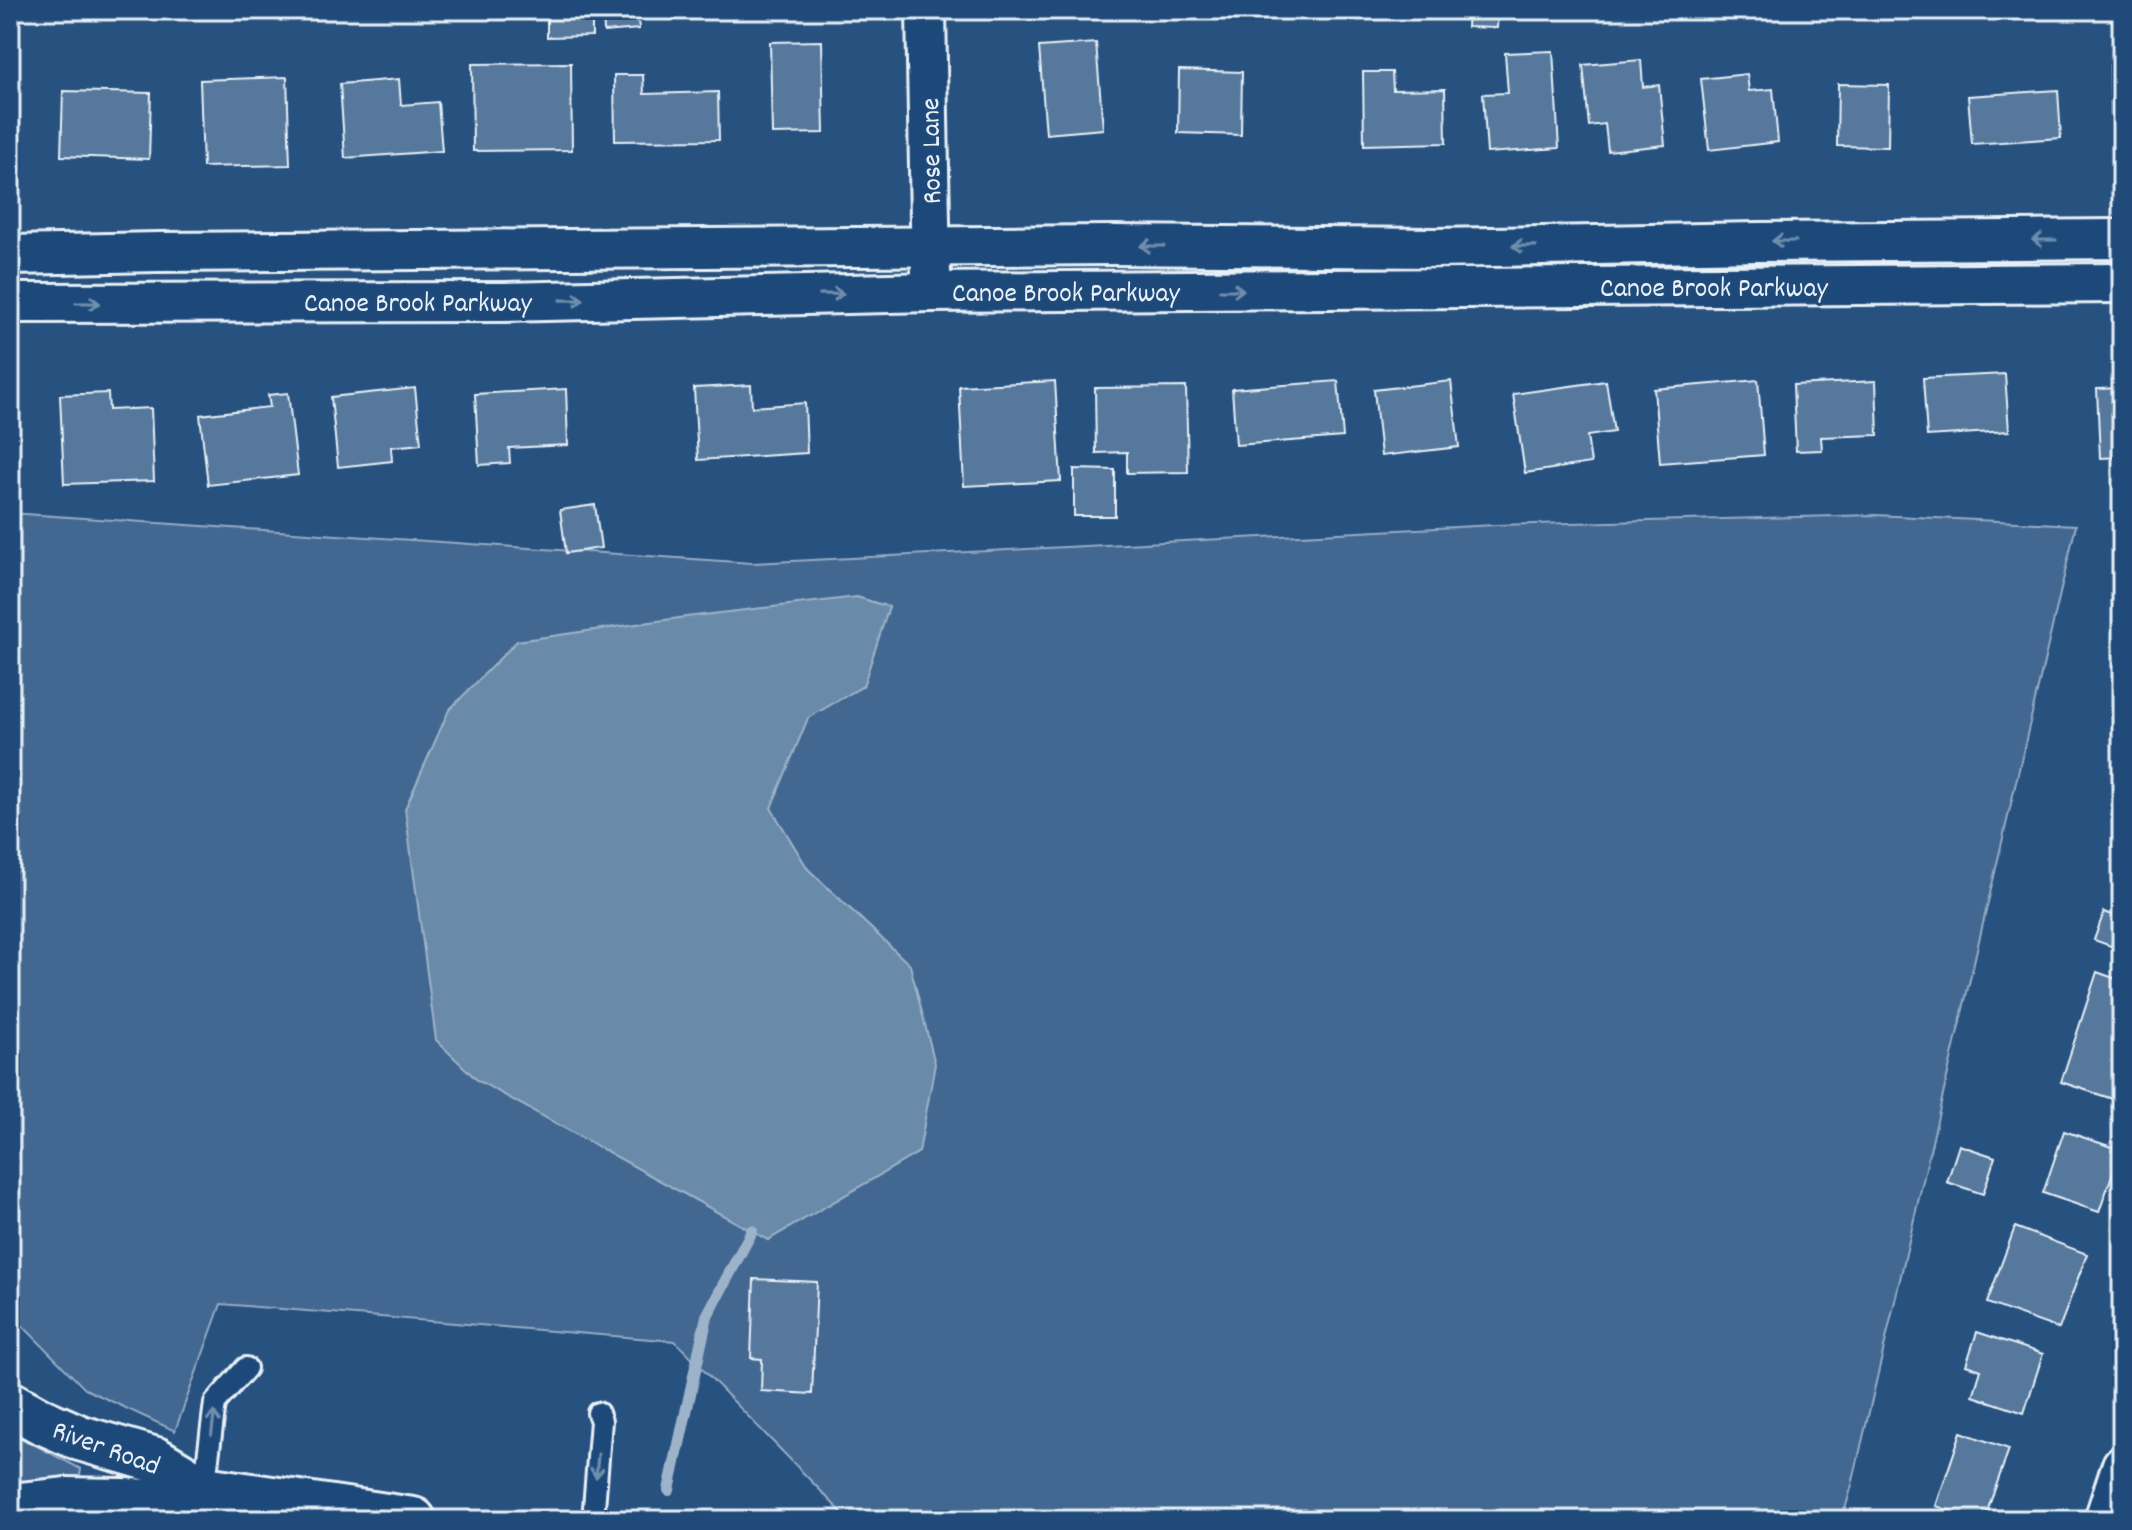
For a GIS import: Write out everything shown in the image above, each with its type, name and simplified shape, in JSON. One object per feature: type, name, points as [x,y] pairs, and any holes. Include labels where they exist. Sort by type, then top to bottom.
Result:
[{"type":"main road","name":"River Road","points":[[10,1404],[80,1438],[156,1460],[204,1489],[413,1520]]},
{"type":"main road","name":"River Road","points":[[10,1506],[66,1500],[170,1502],[204,1489]]},
{"type":"street","name":"Rose Lane","points":[[926,10],[931,292]]},
{"type":"street","name":"Canoe Brook Parkway","points":[[10,255],[1113,245],[1435,248],[1773,241],[2122,239]]},
{"type":"street","name":"Canoe Brook Parkway","points":[[10,303],[503,302],[931,292],[2122,283]]},
{"type":"street","points":[[2104,1520],[2122,1465]]},
{"type":"lane","points":[[204,1489],[215,1403],[246,1368]]},
{"type":"lane","points":[[593,1520],[601,1421],[598,1413]]},
{"type":"shaded area","points":[[10,513],[752,563],[1495,525],[1875,515],[2076,525],[1842,1520],[849,1520],[675,1341],[221,1304],[175,1431],[85,1389],[10,1310]]},
{"type":"shaded area","points":[[857,597],[889,607],[863,686],[808,718],[771,808],[808,869],[910,965],[935,1064],[919,1152],[768,1240],[477,1080],[436,1040],[405,809],[449,710],[517,641]]},
{"type":"shaded area","points":[[10,1432],[81,1469],[79,1482],[10,1484]]},
{"type":"building","points":[[547,10],[592,10],[592,36],[547,37]]},
{"type":"building","points":[[603,10],[637,10],[639,29],[604,32]]},
{"type":"building","points":[[1468,10],[1498,10],[1497,28],[1467,27]]},
{"type":"building","points":[[822,41],[824,133],[772,134],[770,42]]},
{"type":"building","points":[[1096,43],[1103,129],[1046,134],[1039,47]]},
{"type":"building","points":[[1553,51],[1559,148],[1487,153],[1483,94],[1508,93],[1505,53]]},
{"type":"building","points":[[1641,60],[1643,87],[1659,85],[1665,145],[1608,151],[1605,124],[1589,126],[1583,65]]},
{"type":"building","points":[[571,63],[572,150],[473,151],[472,64]]},
{"type":"building","points":[[2110,65],[2122,65],[2122,144],[2112,144]]},
{"type":"building","points":[[1179,70],[1242,72],[1241,135],[1178,133]]},
{"type":"building","points":[[1363,72],[1392,72],[1393,90],[1445,89],[1446,143],[1364,145]]},
{"type":"building","points":[[1747,74],[1749,91],[1773,89],[1778,142],[1709,150],[1701,79]]},
{"type":"building","points":[[614,75],[643,75],[644,94],[718,92],[719,140],[615,141]]},
{"type":"building","points":[[287,77],[290,165],[203,167],[200,80]]},
{"type":"building","points":[[399,79],[401,105],[438,102],[442,151],[345,158],[340,84]]},
{"type":"building","points":[[1838,84],[1889,85],[1888,147],[1837,146]]},
{"type":"building","points":[[17,88],[22,161],[10,162],[10,89]]},
{"type":"building","points":[[2058,90],[2061,138],[1972,144],[1968,96]]},
{"type":"building","points":[[63,91],[151,93],[149,159],[61,156]]},
{"type":"building","points":[[2005,374],[2009,431],[1927,436],[1923,378]]},
{"type":"building","points":[[1758,380],[1764,455],[1660,463],[1654,389]]},
{"type":"building","points":[[1055,381],[1061,481],[964,486],[959,386]]},
{"type":"building","points":[[1338,381],[1343,437],[1236,445],[1232,389]]},
{"type":"building","points":[[1451,381],[1459,447],[1381,456],[1374,390]]},
{"type":"building","points":[[1606,381],[1614,432],[1587,436],[1591,463],[1525,473],[1513,394]]},
{"type":"building","points":[[1876,381],[1878,435],[1821,437],[1822,450],[1796,451],[1793,385]]},
{"type":"building","points":[[751,385],[752,407],[805,403],[807,453],[698,460],[694,388]]},
{"type":"building","points":[[1186,387],[1188,472],[1127,473],[1127,452],[1096,453],[1095,388]]},
{"type":"building","points":[[415,388],[421,444],[391,447],[392,461],[338,467],[331,397]]},
{"type":"building","points":[[2122,388],[2122,457],[2100,458],[2097,389]]},
{"type":"building","points":[[566,389],[568,445],[509,448],[510,463],[479,465],[475,394]]},
{"type":"building","points":[[10,391],[13,391],[17,445],[10,445]]},
{"type":"building","points":[[108,393],[109,410],[151,408],[154,481],[64,484],[60,395]]},
{"type":"building","points":[[288,393],[298,475],[208,485],[200,415],[270,407],[268,395]]},
{"type":"building","points":[[1074,469],[1115,470],[1115,516],[1074,516]]},
{"type":"building","points":[[595,505],[601,548],[566,553],[560,510]]},
{"type":"building","points":[[2104,912],[2122,918],[2122,950],[2094,940]]},
{"type":"building","points":[[2097,972],[2122,981],[2122,1102],[2061,1082]]},
{"type":"building","points":[[2064,1131],[2121,1150],[2099,1212],[2043,1193]]},
{"type":"building","points":[[1959,1145],[1995,1157],[1983,1194],[1947,1182]]},
{"type":"building","points":[[2015,1227],[2087,1254],[2059,1329],[1987,1303]]},
{"type":"building","points":[[754,1279],[817,1282],[812,1394],[761,1391],[762,1359],[751,1358]]},
{"type":"building","points":[[1977,1332],[2043,1354],[2024,1413],[1973,1396],[1981,1370],[1966,1365]]},
{"type":"building","points":[[1961,1432],[2009,1449],[1984,1520],[1936,1506]]},
{"type":"waterway","points":[[669,1490],[707,1316],[752,1231]]}]
